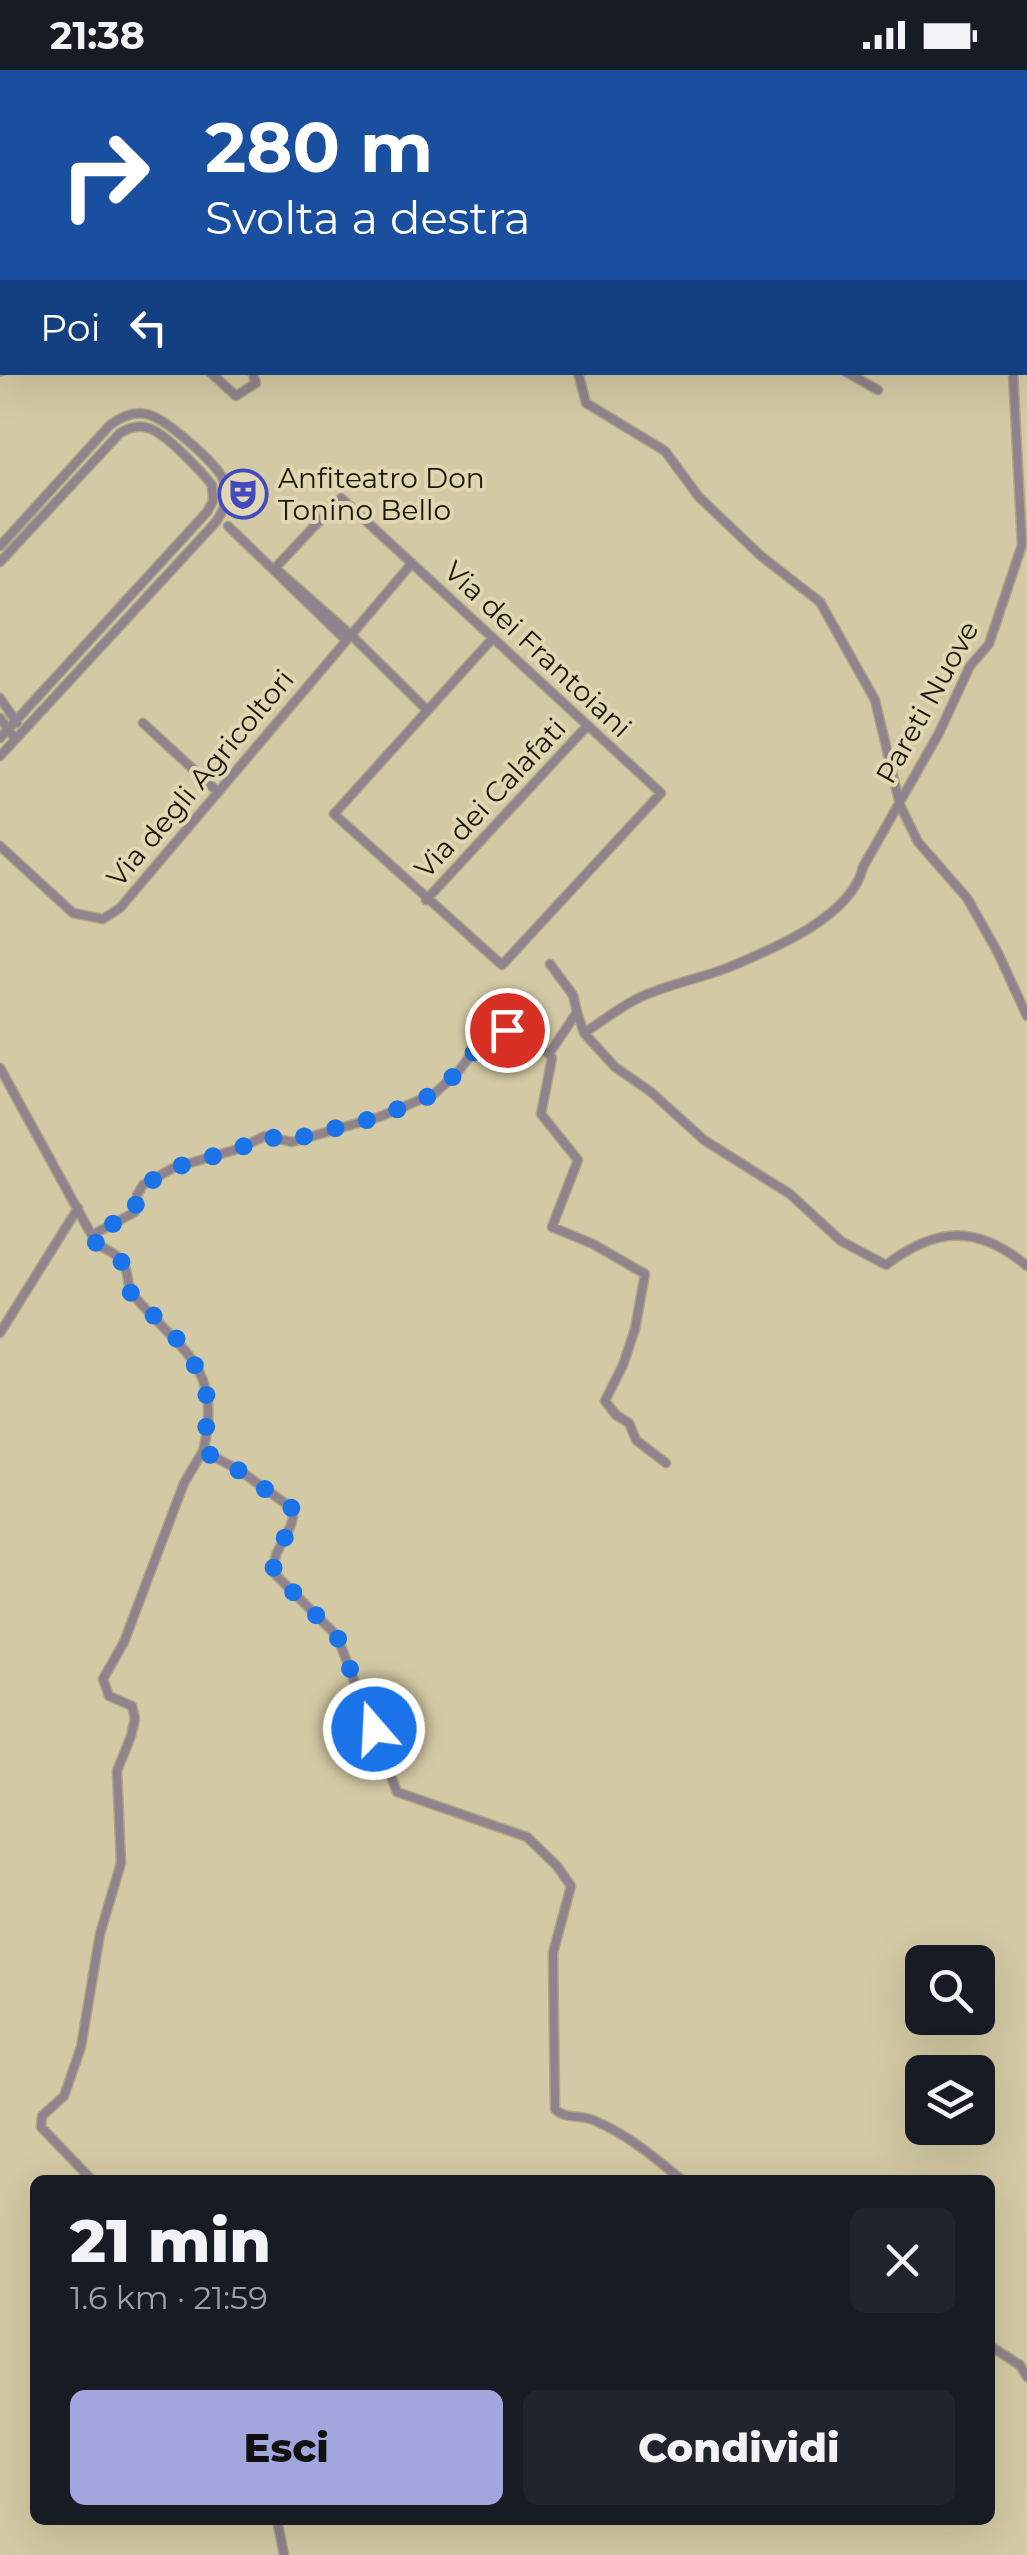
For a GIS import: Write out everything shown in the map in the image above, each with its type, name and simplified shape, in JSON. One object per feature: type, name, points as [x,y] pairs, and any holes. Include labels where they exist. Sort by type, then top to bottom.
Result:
[{"type":"street","points":[[213,375],[236,396],[254,386],[254,375]]},
{"type":"street","name":"Pareti Nuove","points":[[579,375],[586,403],[666,451],[699,496],[761,556],[820,602],[876,700],[900,805]]},
{"type":"street","points":[[851,375],[878,390]]},
{"type":"street","name":"Pareti Nuove","points":[[900,805],[970,666],[988,644],[1025,542],[1013,375]]},
{"type":"street","points":[[0,756],[215,523],[226,498],[224,483],[219,472],[157,416],[130,414],[110,425],[13,540]]},
{"type":"street","points":[[0,562],[2,548],[120,433],[139,426],[154,430],[210,481],[213,492],[209,510],[0,738]]},
{"type":"street","name":"Via dei Frantoiani","points":[[274,568],[341,498],[661,793],[502,965],[426,900]]},
{"type":"street","points":[[228,526],[274,568],[280,579],[428,710]]},
{"type":"street","points":[[0,529],[13,540]]},
{"type":"street","name":"Via degli Agricoltori","points":[[0,846],[73,912],[103,919],[120,908],[412,563]]},
{"type":"street","points":[[426,900],[334,814],[492,639]]},
{"type":"street","points":[[0,698],[23,730]]},
{"type":"street","points":[[0,718],[15,739]]},
{"type":"street","points":[[143,723],[218,792]]},
{"type":"street","name":"Via dei Calafati","points":[[426,900],[588,726]]},
{"type":"street","points":[[900,805],[926,853],[967,898],[997,950],[1027,1016]]},
{"type":"street","points":[[584,1033],[639,997],[729,968],[835,912],[859,884],[864,867],[900,805]]},
{"type":"street","points":[[550,964],[573,995],[584,1033],[615,1068],[651,1092],[704,1140],[790,1194],[841,1241],[886,1265],[918,1244],[952,1233],[1004,1247],[1027,1266]]},
{"type":"street","points":[[550,1054],[577,1012]]},
{"type":"street","points":[[92,1235],[132,1214],[143,1186],[173,1168],[238,1149],[265,1136],[292,1142],[379,1117],[434,1094],[458,1072],[482,1040],[496,1031],[524,1034],[552,1058],[541,1114],[578,1160],[552,1228],[593,1244],[645,1274],[635,1329],[605,1401],[629,1423],[636,1440],[666,1464]]},
{"type":"street","points":[[0,1068],[96,1243],[121,1260],[130,1292],[178,1340],[202,1376],[209,1406],[203,1451],[184,1483],[124,1642],[104,1679],[109,1696],[132,1706],[135,1719],[117,1771],[121,1863],[100,1934],[80,2047],[64,2096],[42,2116],[41,2127],[87,2175]]},
{"type":"street","points":[[0,1333],[78,1208]]},
{"type":"street","points":[[203,1451],[293,1509],[294,1518],[274,1558],[274,1573],[337,1636],[396,1792],[527,1837],[568,1882],[572,1890],[553,1953],[555,2109],[566,2116],[594,2120],[624,2136],[675,2175]]},
{"type":"street","points":[[995,2349],[1020,2365],[1027,2378]]},
{"type":"street","points":[[278,2525],[284,2555]]},
{"type":"place","name":"Anfiteatro Don Tonino Bello","points":[[243,494]]},
{"type":"route","points":[[374,1729],[337,1636],[274,1573],[274,1558],[294,1518],[293,1509],[203,1451],[209,1406],[202,1376],[186,1348],[130,1292],[121,1260],[96,1243],[92,1235],[135,1212],[136,1196],[143,1186],[173,1168],[238,1149],[265,1136],[292,1142],[379,1117],[434,1094],[487,1036],[507,1030]]}]
